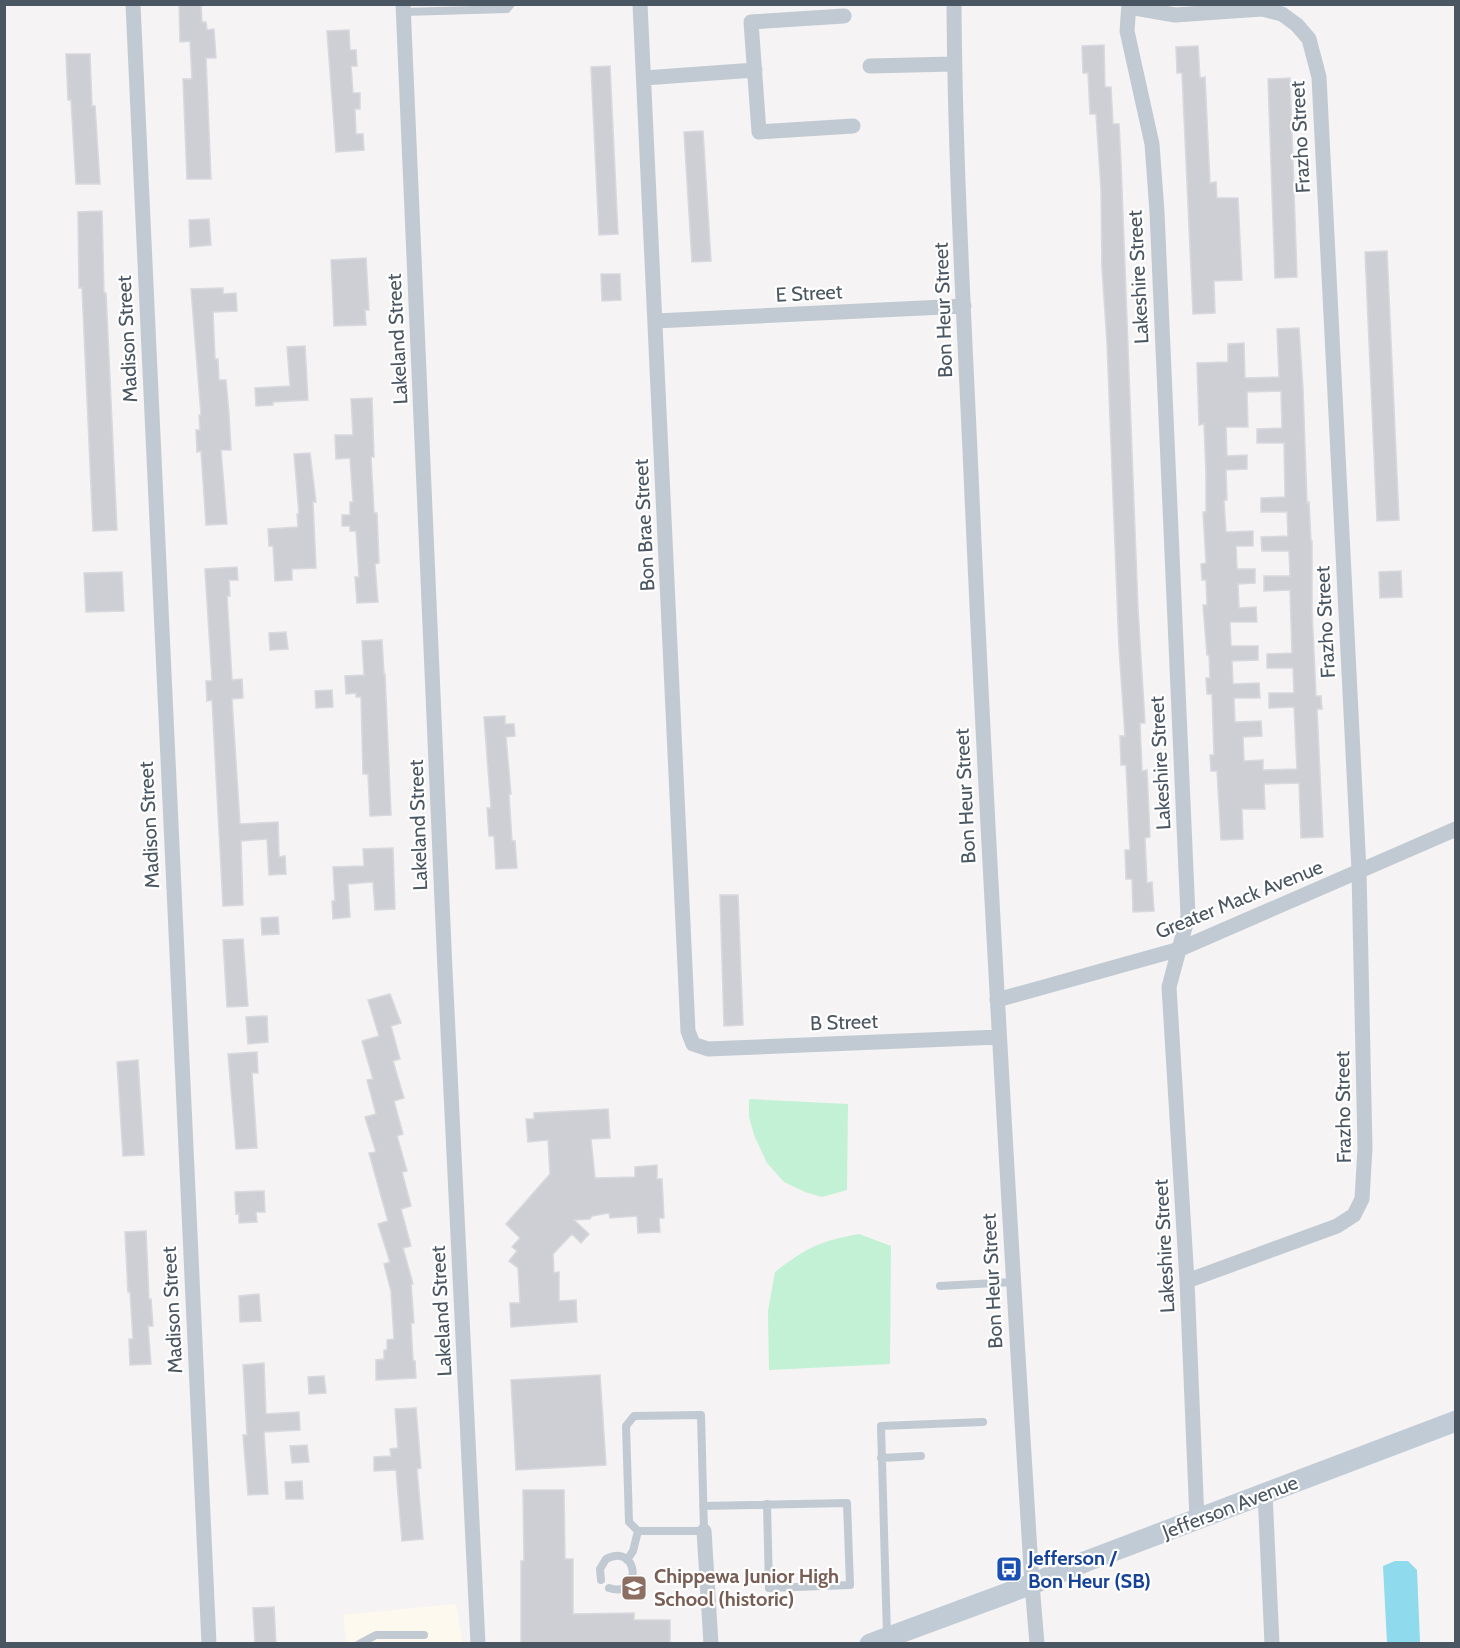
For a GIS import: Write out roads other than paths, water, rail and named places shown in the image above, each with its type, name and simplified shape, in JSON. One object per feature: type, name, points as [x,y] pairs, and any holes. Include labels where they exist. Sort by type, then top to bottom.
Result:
[{"type":"main road","name":"Jefferson Avenue","points":[[878,1640],[1032,1584],[1455,1421]]},
{"type":"street","name":"Madison Street","points":[[133,4],[209,1644]]},
{"type":"street","name":"Bon Brae Street","points":[[640,4],[687,1020],[693,1044]]},
{"type":"street","name":"Bon Heur Street","points":[[954,4],[954,64],[986,793],[1037,1644]]},
{"type":"street","name":"Frazho Street","points":[[1129,6],[1175,15],[1262,9],[1282,14],[1297,25],[1309,39],[1316,60],[1319,77],[1359,871],[1365,1148],[1362,1199],[1354,1215],[1337,1226],[1187,1281]]},
{"type":"street","name":"Lakeshire Street","points":[[1129,6],[1127,31],[1152,144],[1156,201],[1188,916],[1169,987],[1187,1281],[1197,1520]]},
{"type":"street","name":"Lakeland Street","points":[[403,8],[445,970],[478,1644]]},
{"type":"street","points":[[844,16],[751,22],[759,132],[853,126]]},
{"type":"street","points":[[870,66],[954,64]]},
{"type":"street","points":[[644,78],[755,70]]},
{"type":"street","name":"E Street","points":[[656,321],[964,306]]},
{"type":"street","name":"Greater Mack Avenue","points":[[997,1000],[1180,949],[1455,829]]},
{"type":"street","name":"B Street","points":[[693,1044],[708,1049],[722,1049],[999,1037]]},
{"type":"street","points":[[1265,1493],[1272,1644]]},
{"type":"street","points":[[704,1531],[711,1644]]},
{"type":"lane","points":[[403,8],[507,9],[511,4]]},
{"type":"lane","points":[[940,1286],[1014,1282]]},
{"type":"lane","points":[[701,1415],[704,1506],[704,1531],[638,1531],[629,1522],[626,1426],[634,1416],[701,1415]]},
{"type":"lane","points":[[878,1640],[880,1426],[983,1422]]},
{"type":"lane","points":[[881,1458],[921,1456]]},
{"type":"lane","points":[[704,1506],[767,1504],[847,1503],[850,1585],[769,1588],[767,1504]]},
{"type":"lane","points":[[627,1560],[633,1551],[638,1531]]},
{"type":"lane","points":[[601,1580],[600,1569],[606,1559],[616,1556],[627,1560],[633,1569],[629,1584],[620,1590],[609,1588]]},
{"type":"lane","points":[[359,1644],[376,1635],[424,1635]]},
{"type":"water","points":[[1395,1561],[1408,1561],[1417,1570],[1420,1643],[1387,1643],[1383,1566]]},
{"type":"place","name":"Jefferson / Bon Heur (SB)","points":[[1009,1569]]},
{"type":"place","name":"Chippewa Junior High School (historic)","points":[[634,1588]]}]
